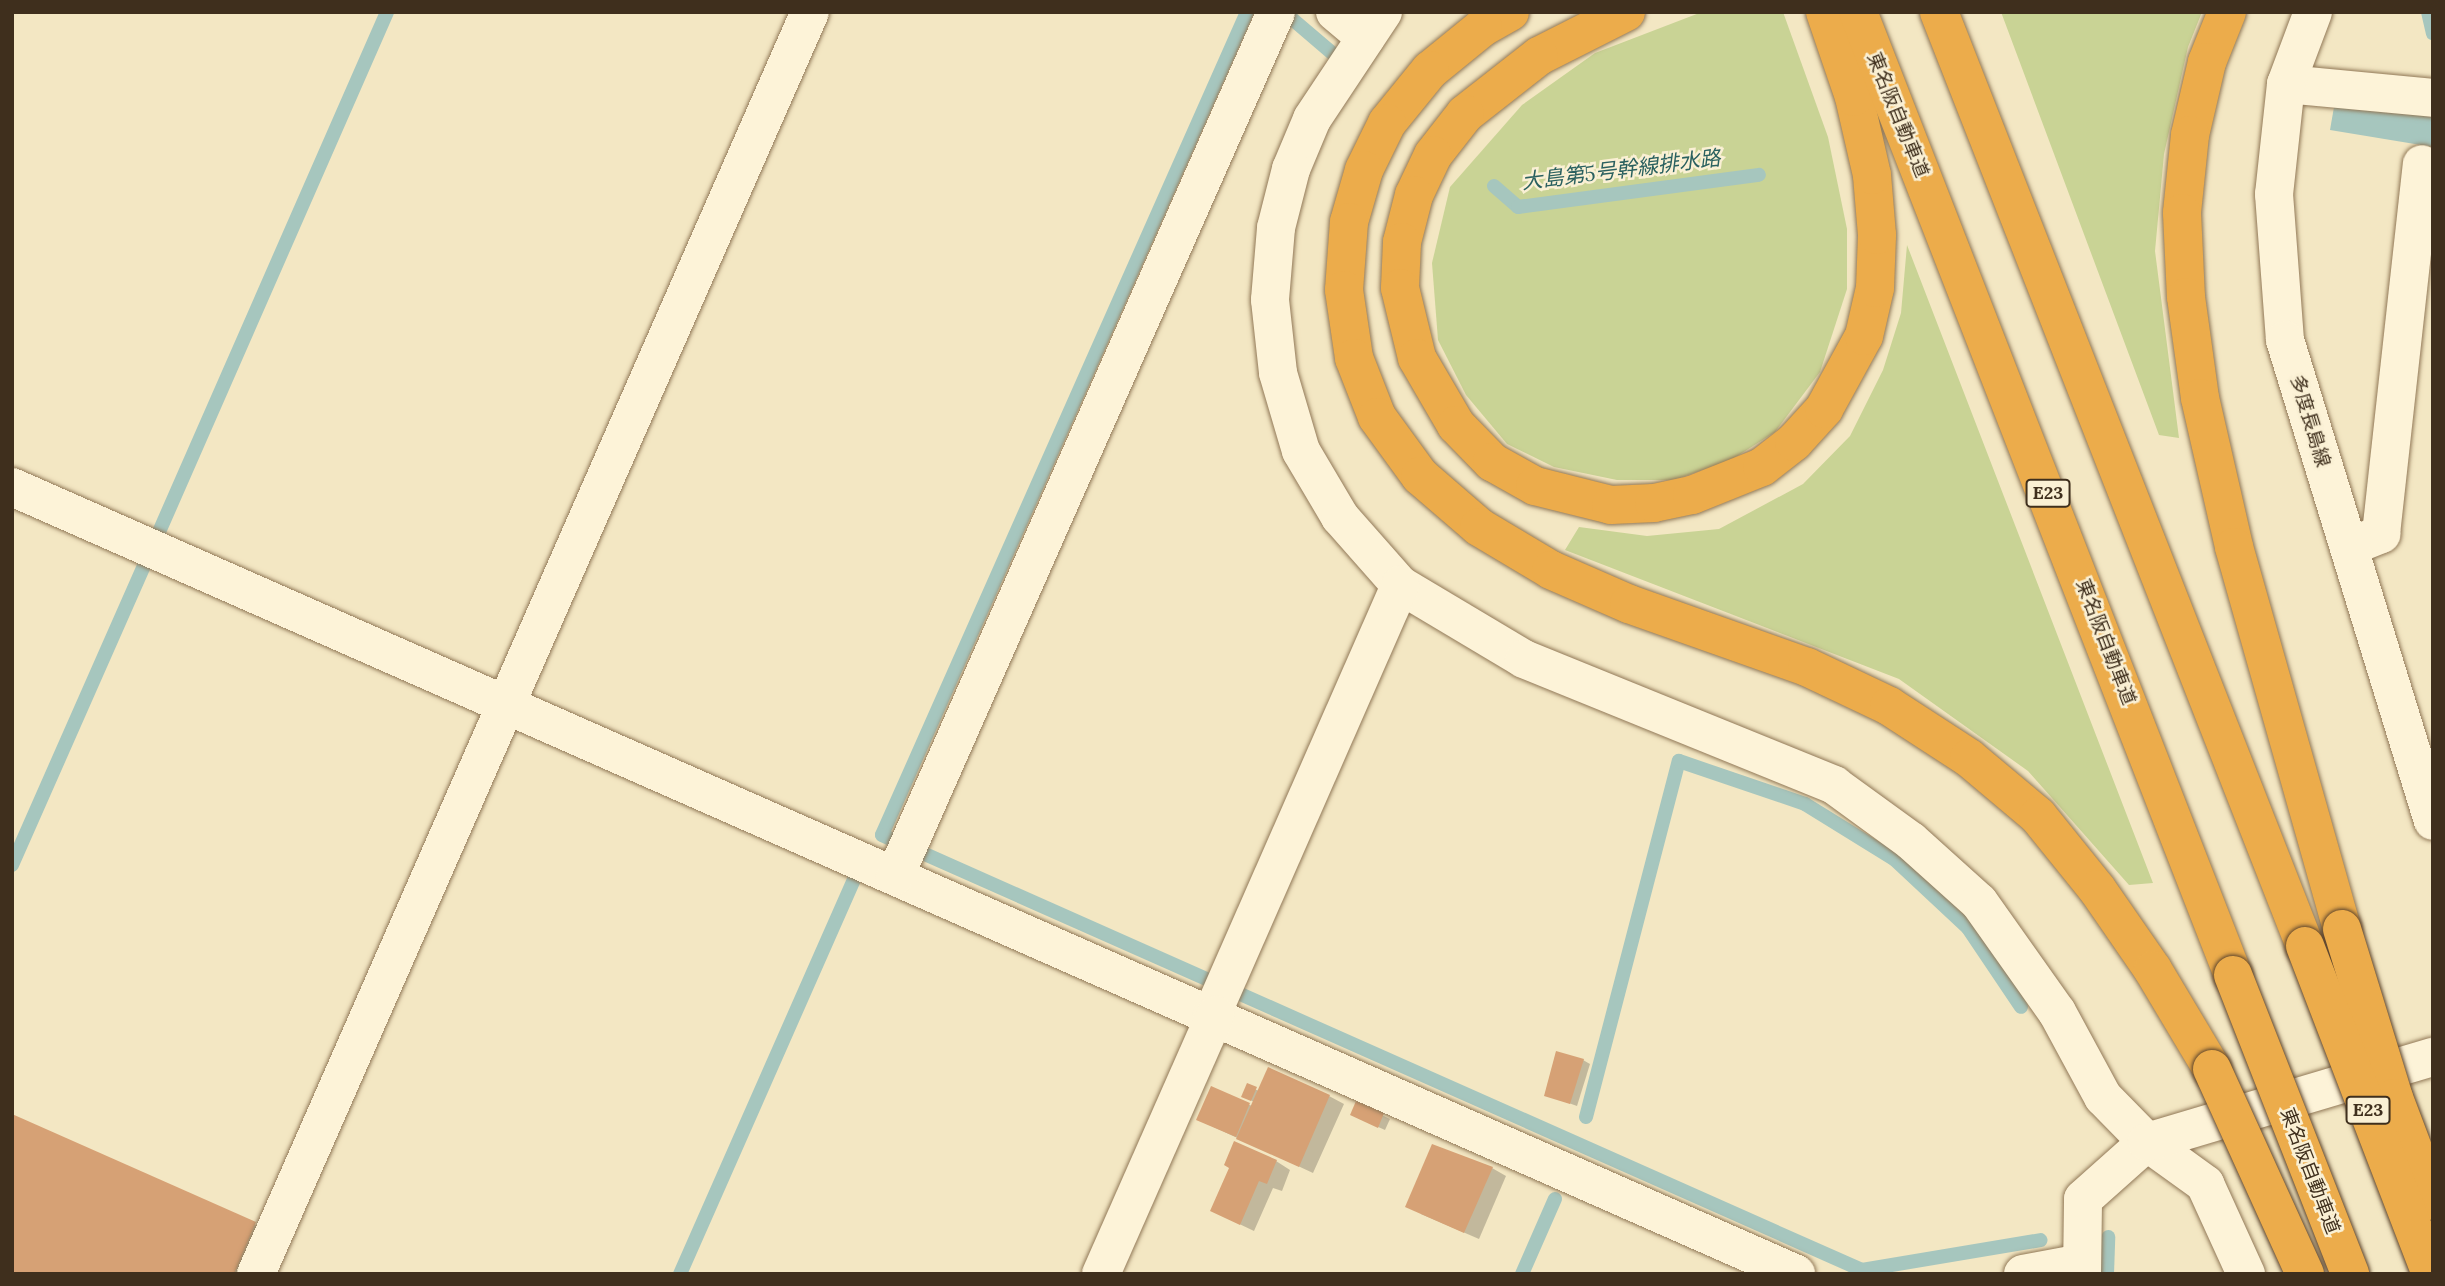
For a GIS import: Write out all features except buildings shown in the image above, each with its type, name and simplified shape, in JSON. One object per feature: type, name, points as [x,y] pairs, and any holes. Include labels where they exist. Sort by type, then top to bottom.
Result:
[{"type":"highway","points":[[1510,12],[1483,27],[1430,70],[1387,123],[1364,170],[1349,222],[1344,290],[1354,358],[1377,417],[1420,476],[1479,527],[1551,570],[1629,604],[1807,667],[1889,706],[1969,758],[2038,816],[2097,889],[2153,970],[2212,1069],[2305,1274]]},
{"type":"highway","points":[[1626,12],[1539,56],[1465,114],[1433,155],[1414,195],[1402,243],[1400,288],[1417,358],[1456,425],[1492,462],[1535,486],[1611,505],[1654,503],[1692,495],[1762,467],[1794,442],[1824,409],[1860,345],[1875,288],[1877,235],[1872,175],[1854,97],[1825,12]]},
{"type":"highway","name":"東名阪自動車道","points":[[1858,12],[2350,1274]]},
{"type":"highway","name":"E23","points":[[1939,12],[2431,1274]]},
{"type":"highway","points":[[2227,12],[2207,62],[2190,135],[2182,213],[2186,297],[2200,398],[2234,547],[2342,929],[2394,1098],[2433,1201]]},
{"type":"street","points":[[256,1274],[810,12]]},
{"type":"street","points":[[1335,12],[1375,25],[1312,120],[1291,169],[1276,228],[1270,300],[1278,373],[1301,451],[1340,517],[1400,585],[1524,659],[1833,785],[1910,841],[1979,902],[2057,1012],[2103,1097],[2147,1142],[2206,1184],[2246,1274]]},
{"type":"street","name":"多度長島線","points":[[2313,12],[2286,84],[2274,194],[2285,340],[2433,821]]},
{"type":"street","points":[[897,870],[1273,16]]},
{"type":"street","points":[[2286,84],[2433,98]]},
{"type":"street","points":[[2349,547],[2381,534],[2422,164]]},
{"type":"street","points":[[12,487],[505,706],[897,870],[1796,1274]]},
{"type":"street","points":[[1101,1274],[1400,585]]},
{"type":"street","points":[[2023,1274],[2082,1268],[2083,1199],[2147,1142],[2433,1057]]},
{"type":"green space","points":[[1702,12],[1783,12],[1828,137],[1847,229],[1847,289],[1820,372],[1775,432],[1731,460],[1674,480],[1617,480],[1554,467],[1507,444],[1466,395],[1438,340],[1432,263],[1450,187],[1522,105],[1595,53]]},
{"type":"green space","points":[[2001,12],[2202,12],[2188,47],[2164,154],[2155,251],[2179,438],[2159,435]]},
{"type":"green space","points":[[1907,245],[2153,883],[2129,885],[2028,771],[1899,679],[1565,550],[1579,527],[1647,536],[1719,529],[1803,484],[1850,436],[1883,370],[1901,313]]},
{"type":"water","points":[[2334,107],[2433,113],[2433,147],[2330,130]]},
{"type":"waterway","points":[[159,532],[387,12]]},
{"type":"waterway","points":[[1247,12],[882,835],[1862,1270],[2041,1240]]},
{"type":"waterway","name":"大島第5号幹線排水路","points":[[1284,12],[1332,53]]},
{"type":"waterway","points":[[2428,12],[2433,33]]},
{"type":"waterway","name":"大島第5号幹線排水路","points":[[1494,186],[1518,207],[1759,175]]},
{"type":"waterway","points":[[12,865],[144,566]]},
{"type":"waterway","points":[[1586,1117],[1679,761],[1805,804],[1894,859],[1968,928],[2021,1007]]},
{"type":"waterway","points":[[680,1274],[857,872]]},
{"type":"waterway","points":[[1522,1274],[1555,1199]]},
{"type":"waterway","points":[[2107,1274],[2108,1237]]}]
